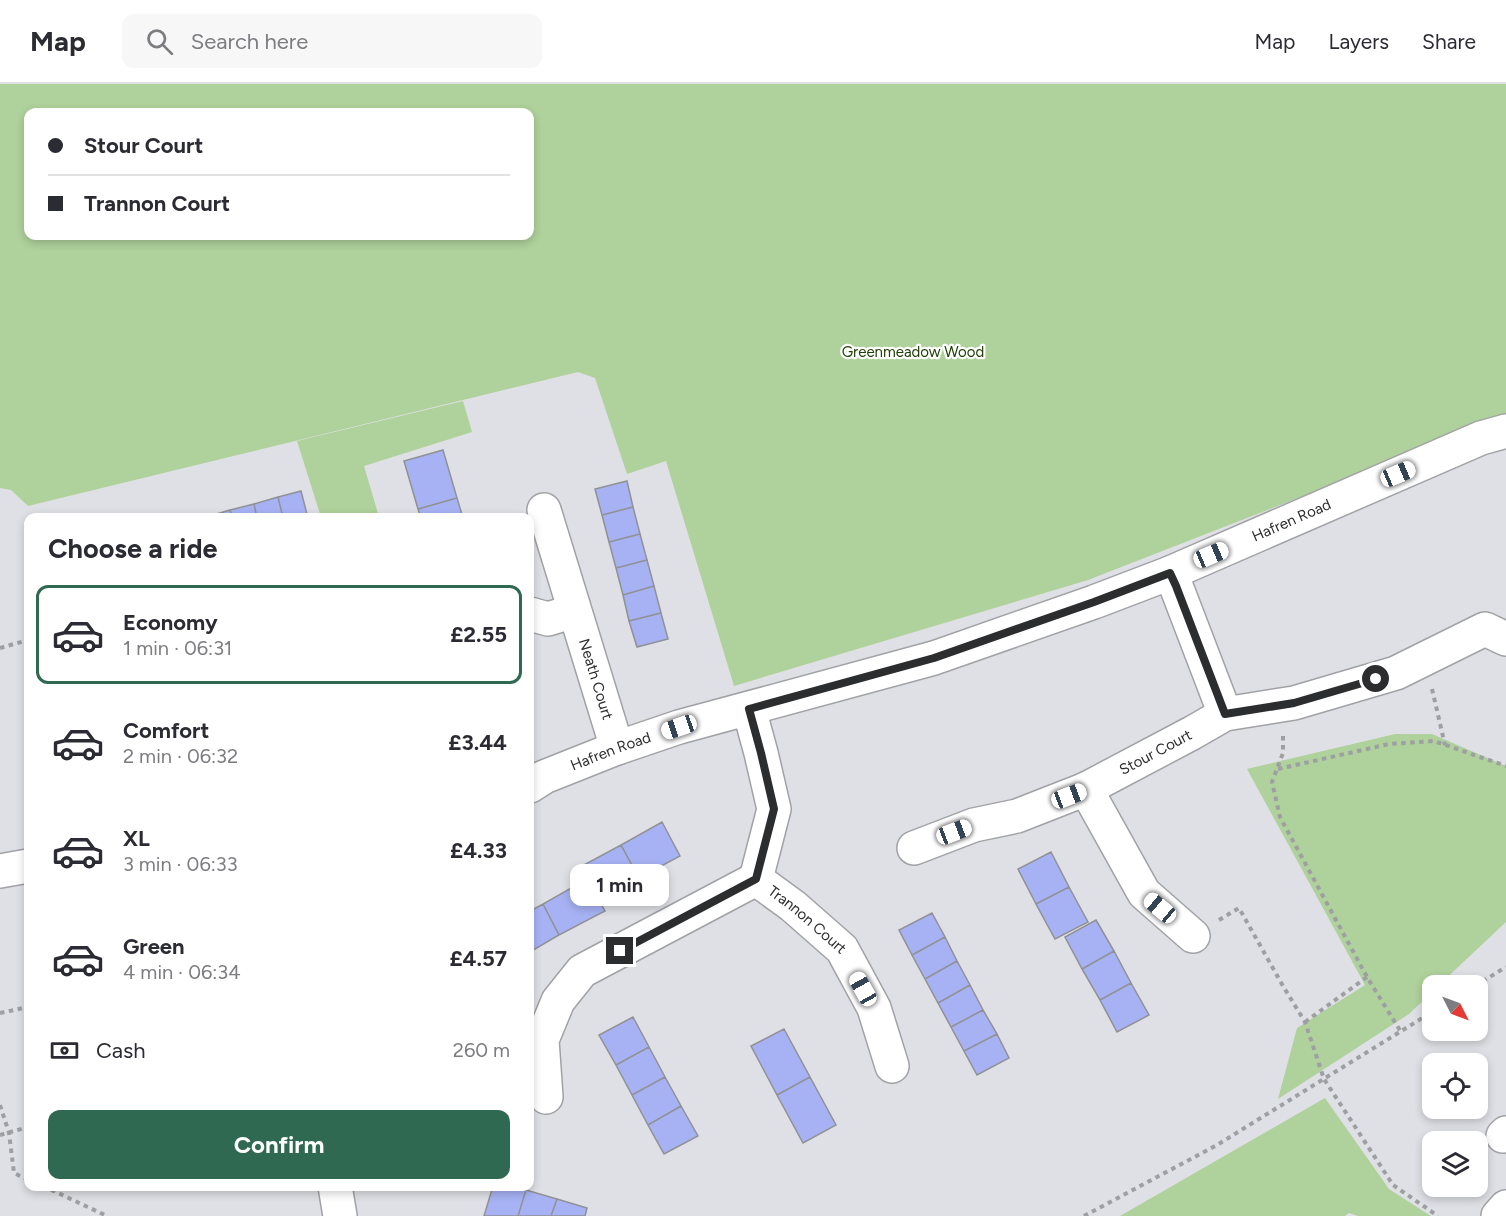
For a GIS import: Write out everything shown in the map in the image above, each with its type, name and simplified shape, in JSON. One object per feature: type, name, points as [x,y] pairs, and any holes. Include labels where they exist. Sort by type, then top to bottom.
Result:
[{"type":"street","name":"Hafren Road","points":[[534,783],[544,777],[617,748],[679,727],[934,658],[1094,602],[1170,573],[1481,438],[1506,431]]},
{"type":"street","name":"Neath Court","points":[[544,510],[617,748]]},
{"type":"street","points":[[1170,573],[1225,714]]},
{"type":"street","points":[[534,615],[548,619],[574,611]]},
{"type":"street","name":"Stour Court","points":[[914,848],[974,825],[1017,816],[1086,789],[1225,714],[1294,703],[1396,673],[1485,629],[1506,639]]},
{"type":"street","name":"Trannon Court","points":[[546,1097],[542,1041],[558,1001],[582,971],[756,879],[774,809],[749,709]]},
{"type":"street","points":[[1086,789],[1144,894],[1193,936]]},
{"type":"street","points":[[0,871],[24,867]]},
{"type":"street","name":"Trannon Court","points":[[756,879],[794,906],[842,949],[874,1008],[892,1066]]},
{"type":"street","points":[[336,1191],[340,1216]]},
{"type":"street","points":[[1498,1216],[1506,1207]]},
{"type":"path","points":[[0,648],[24,641]]},
{"type":"path","points":[[1425,659],[1445,745]]},
{"type":"path","points":[[1283,705],[1283,753],[1272,782],[1280,818],[1367,977],[1401,1032]]},
{"type":"path","points":[[1277,769],[1389,744],[1434,741],[1506,766]]},
{"type":"path","points":[[1193,936],[1239,908],[1305,1022],[1324,1079],[1393,1185],[1438,1216]]},
{"type":"path","points":[[1488,978],[1506,967]]},
{"type":"path","points":[[1305,1022],[1367,977]]},
{"type":"path","points":[[0,1013],[24,1008]]},
{"type":"path","points":[[1084,1216],[1217,1145],[1422,1018]]},
{"type":"path","points":[[0,1104],[9,1133],[14,1173],[24,1178]]},
{"type":"path","points":[[0,1136],[24,1128]]},
{"type":"path","points":[[54,1191],[107,1216]]},
{"type":"green space","name":"Greenmeadow Wood","points":[[0,84],[1506,84],[1506,413],[1342,481],[1088,580],[734,686],[666,461],[627,474],[595,378],[578,372],[28,506],[11,490],[0,488]]},
{"type":"green space","points":[[463,401],[472,432],[364,466],[378,513],[320,513],[297,441]]},
{"type":"green space","points":[[1395,734],[1432,734],[1506,766],[1506,922],[1450,975],[1422,975],[1422,1002],[1409,1014],[1278,1099],[1297,1028],[1365,985],[1247,769]]},
{"type":"green space","points":[[1325,1098],[1389,1189],[1431,1216],[1358,1216],[1349,1213],[1345,1216],[1120,1216]]},
{"type":"building","points":[[443,450],[457,498],[418,509],[404,461]]},
{"type":"building","points":[[627,481],[633,507],[602,515],[595,489]]},
{"type":"building","points":[[301,491],[307,513],[282,513],[278,497]]},
{"type":"building","points":[[278,497],[282,513],[256,513],[254,504]]},
{"type":"building","points":[[457,498],[462,513],[419,513],[418,509]]},
{"type":"building","points":[[254,504],[256,513],[231,513],[230,510]]},
{"type":"building","points":[[633,507],[640,534],[609,542],[602,515]]},
{"type":"building","points":[[640,534],[647,560],[616,568],[609,542]]},
{"type":"building","points":[[647,560],[654,586],[623,595],[616,568]]},
{"type":"building","points":[[654,586],[661,613],[629,621],[623,595]]},
{"type":"building","points":[[661,613],[668,639],[637,647],[629,621]]},
{"type":"building","points":[[662,822],[680,856],[639,878],[621,845]]},
{"type":"building","points":[[621,845],[639,878],[598,900],[580,867]]},
{"type":"building","points":[[1051,852],[1069,887],[1036,904],[1018,869]]},
{"type":"building","points":[[587,879],[605,911],[559,935],[543,904]]},
{"type":"building","points":[[1069,887],[1088,922],[1055,939],[1036,904]]},
{"type":"building","points":[[543,904],[559,935],[534,950],[534,909]]},
{"type":"building","points":[[932,913],[945,937],[912,955],[899,930]]},
{"type":"building","points":[[1096,920],[1114,951],[1082,969],[1065,937]]},
{"type":"building","points":[[945,937],[957,961],[925,979],[912,955]]},
{"type":"building","points":[[1114,951],[1131,983],[1100,1000],[1082,969]]},
{"type":"building","points":[[957,961],[970,985],[938,1003],[925,979]]},
{"type":"building","points":[[1131,983],[1149,1015],[1117,1032],[1100,1000]]},
{"type":"building","points":[[970,985],[983,1010],[951,1027],[938,1003]]},
{"type":"building","points":[[983,1010],[997,1034],[964,1051],[951,1027]]},
{"type":"building","points":[[633,1017],[649,1047],[616,1065],[599,1035]]},
{"type":"building","points":[[784,1029],[810,1077],[777,1095],[751,1046]]},
{"type":"building","points":[[997,1034],[1009,1058],[977,1075],[964,1051]]},
{"type":"building","points":[[649,1047],[665,1077],[632,1095],[616,1065]]},
{"type":"building","points":[[665,1077],[681,1106],[648,1125],[632,1095]]},
{"type":"building","points":[[810,1077],[836,1125],[803,1143],[777,1095]]},
{"type":"building","points":[[681,1106],[698,1136],[664,1154],[648,1125]]},
{"type":"building","points":[[492,1191],[526,1191],[518,1216],[484,1216]]},
{"type":"building","points":[[526,1191],[557,1199],[551,1216],[518,1216]]},
{"type":"building","points":[[557,1199],[587,1208],[585,1216],[551,1216]]},
{"type":"route","points":[[620,951],[756,879],[774,809],[749,709],[934,658],[1170,573],[1225,714],[1294,703],[1376,679]]}]
